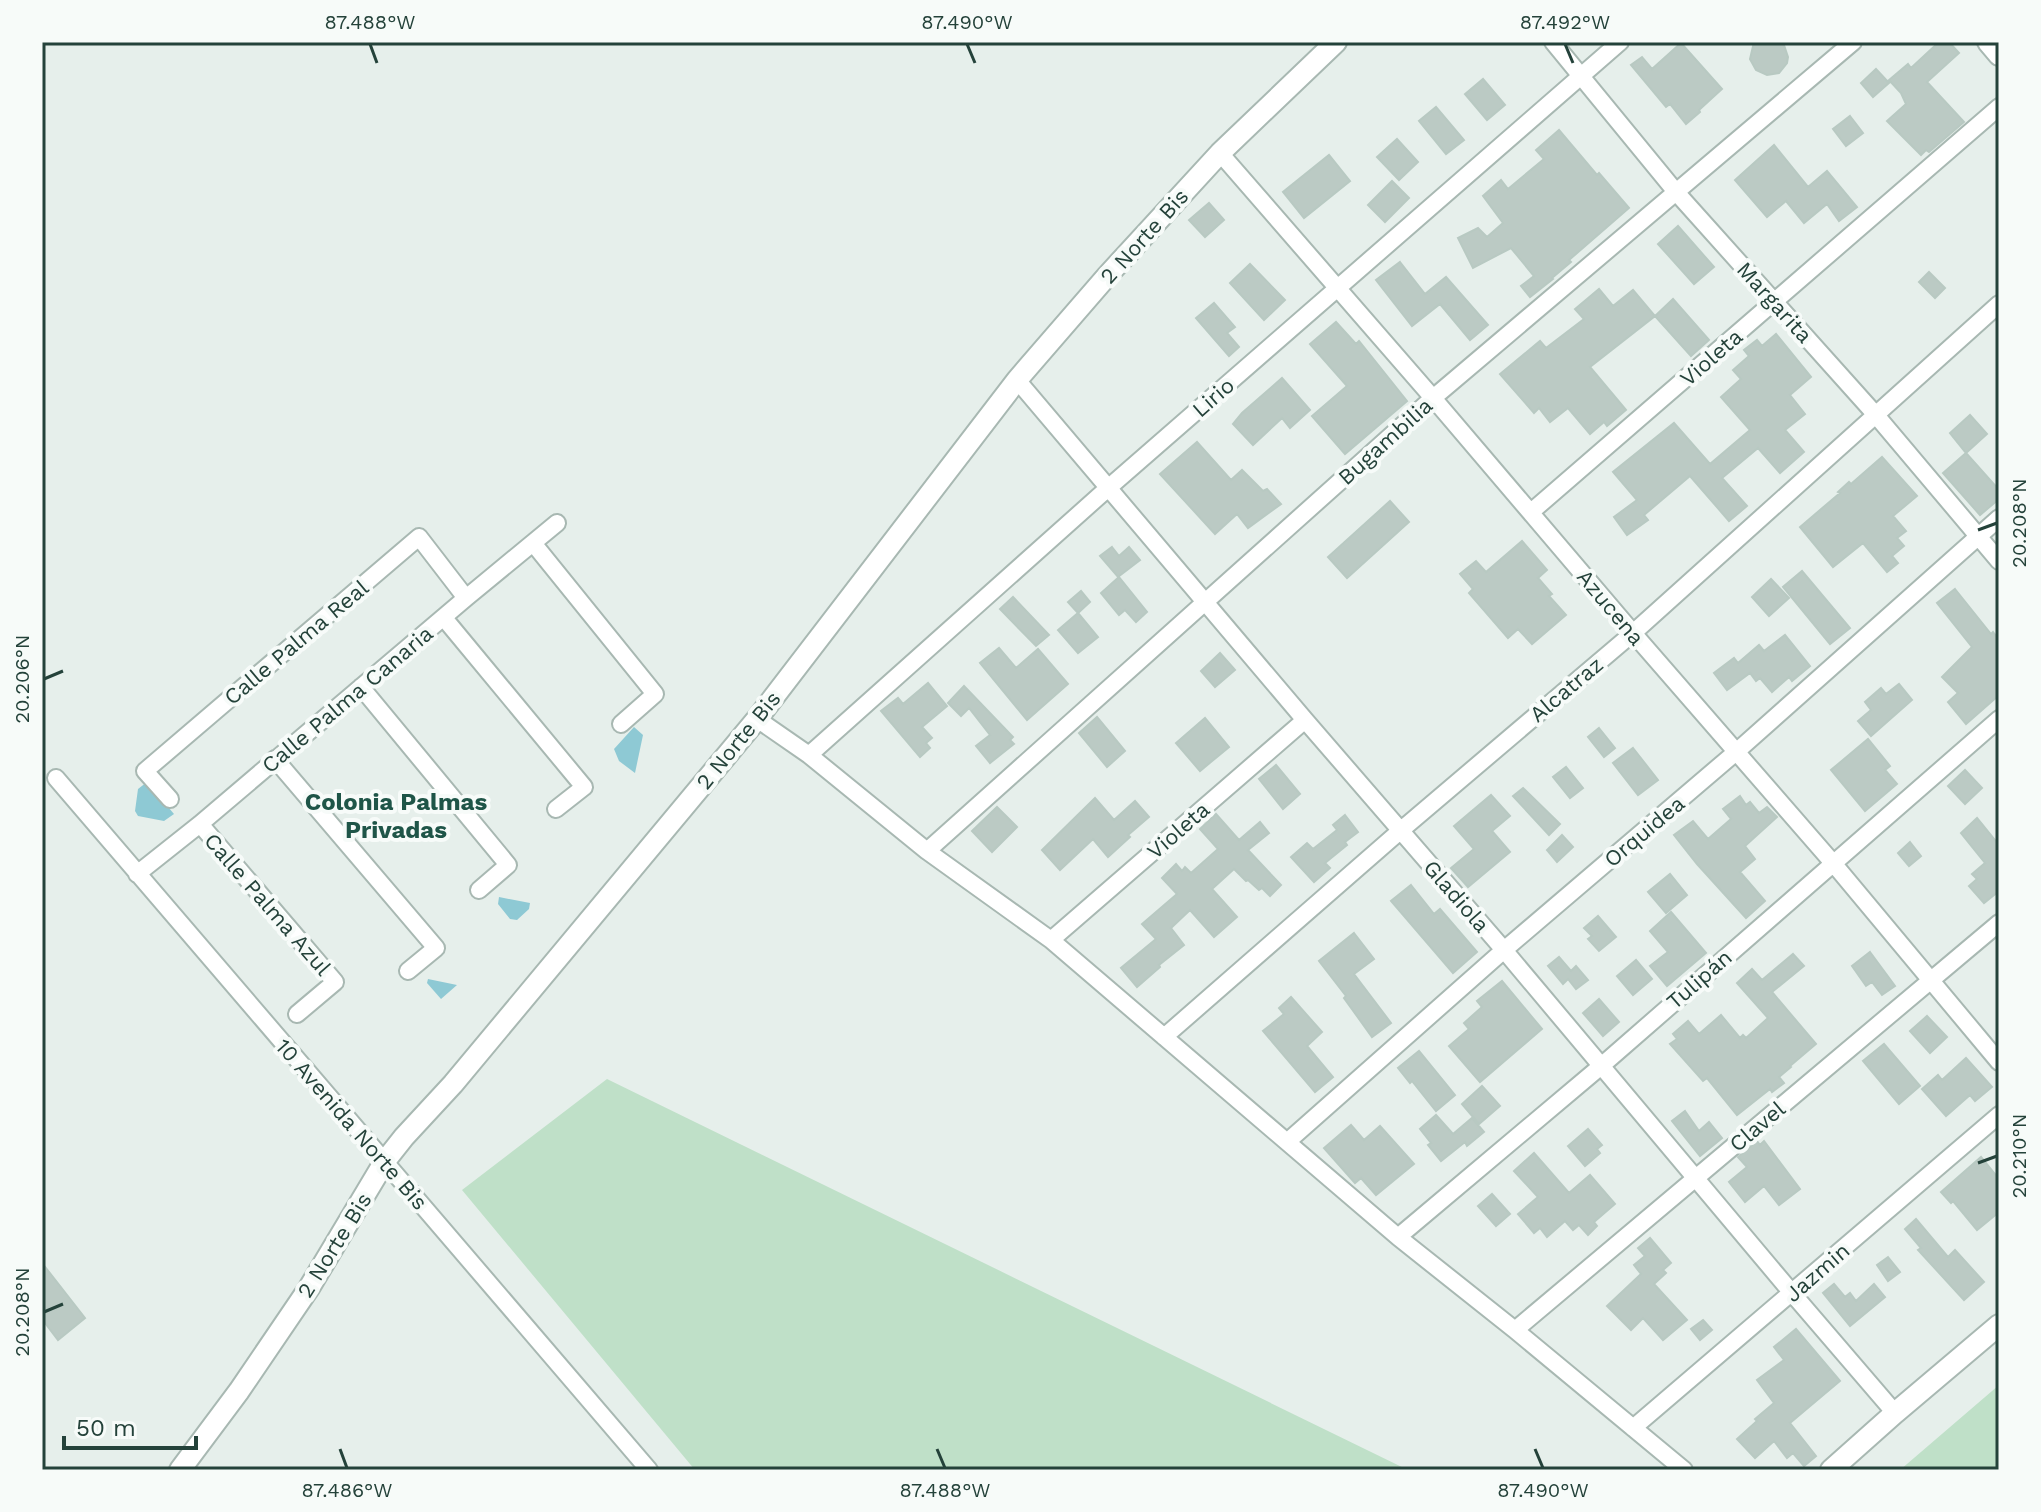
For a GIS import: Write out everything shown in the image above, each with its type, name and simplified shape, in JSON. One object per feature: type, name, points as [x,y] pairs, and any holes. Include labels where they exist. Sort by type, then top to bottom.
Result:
[{"type":"street","name":"2 Norte Bis","points":[[180,1470],[239,1391],[309,1288],[385,1161],[474,1059],[757,719],[1017,380],[1220,153],[1336,42]]},
{"type":"street","name":"Margarita","points":[[1553,42],[1676,192],[1875,414],[1999,561]]},
{"type":"street","name":"Lirio","points":[[809,755],[1107,489],[1620,42]]},
{"type":"street","name":"Bugambilia","points":[[927,851],[1433,398],[1853,42]]},
{"type":"street","points":[[1988,42],[1999,55]]},
{"type":"street","name":"Violeta","points":[[1531,512],[1999,107]]},
{"type":"street","name":"Azucena","points":[[1220,153],[1833,863],[1999,1062]]},
{"type":"street","name":"Alcatraz","points":[[1164,1037],[1633,633],[1999,304]]},
{"type":"street","name":"Gladiola","points":[[1017,380],[1895,1413]]},
{"type":"street","name":"Orquidea","points":[[1287,1142],[1504,950],[1736,752],[1999,518]]},
{"type":"street","name":"Calle Palma Canaria","points":[[137,874],[557,523]]},
{"type":"street","name":"Calle Palma Real","points":[[170,799],[145,771],[419,537],[466,598]]},
{"type":"street","points":[[533,543],[655,694],[621,724]]},
{"type":"street","points":[[444,618],[584,787],[556,809]]},
{"type":"street","points":[[361,687],[508,865],[479,890]]},
{"type":"street","points":[[757,719],[809,755],[927,851],[1051,940],[1398,1237],[1684,1470]]},
{"type":"street","name":"Tulipán","points":[[1398,1237],[1600,1067],[1999,719]]},
{"type":"street","name":"Violeta","points":[[1051,940],[1305,720]]},
{"type":"street","points":[[275,759],[436,948],[408,971]]},
{"type":"street","name":"10 Avenida Norte Bis","points":[[56,778],[649,1470]]},
{"type":"street","name":"Calle Palma Azul","points":[[200,824],[335,982],[297,1014]]},
{"type":"street","name":"Clavel","points":[[1515,1330],[1999,923]]},
{"type":"street","name":"Jazmin","points":[[1633,1428],[1999,1115]]},
{"type":"street","points":[[1831,1470],[1999,1325]]},
{"type":"green space","points":[[607,1079],[1408,1470],[695,1470],[462,1190]]},
{"type":"green space","points":[[1999,1385],[1999,1470],[1900,1470]]},
{"type":"water","points":[[634,727],[643,735],[635,773],[619,761],[614,749]]},
{"type":"water","points":[[147,782],[174,814],[164,821],[138,816],[135,811],[138,789]]},
{"type":"water","points":[[499,897],[530,903],[529,909],[517,920],[510,919],[498,904]]},
{"type":"water","points":[[428,979],[457,985],[441,999],[427,983]]},
{"type":"building","points":[[1754,42],[1780,42],[1784,45],[1787,63],[1779,73],[1767,75],[1756,70],[1750,59]]},
{"type":"building","points":[[1939,42],[1949,42],[1959,53],[1927,82],[1964,122],[1929,152],[1926,150],[1921,155],[1887,121],[1906,104],[1889,80],[1908,64],[1911,68]]},
{"type":"building","points":[[1681,43],[1722,89],[1686,124],[1670,104],[1666,107],[1631,65],[1642,57],[1652,69]]},
{"type":"building","points":[[1876,69],[1889,83],[1873,97],[1861,83]]},
{"type":"building","points":[[1483,79],[1505,105],[1487,120],[1465,94]]},
{"type":"building","points":[[1436,107],[1464,140],[1446,154],[1419,121]]},
{"type":"building","points":[[1850,116],[1863,133],[1846,146],[1833,129]]},
{"type":"building","points":[[1559,130],[1629,208],[1530,297],[1521,286],[1534,276],[1511,248],[1473,268],[1458,238],[1478,228],[1487,237],[1503,223],[1483,196],[1501,180],[1508,189],[1544,159],[1536,150]]},
{"type":"building","points":[[1397,139],[1418,162],[1399,180],[1377,157]]},
{"type":"building","points":[[1774,145],[1808,187],[1827,171],[1857,207],[1839,221],[1827,204],[1804,223],[1786,201],[1767,217],[1735,180]]},
{"type":"building","points":[[1329,155],[1350,181],[1304,218],[1283,192]]},
{"type":"building","points":[[1392,181],[1409,198],[1385,222],[1368,205]]},
{"type":"building","points":[[1209,203],[1224,220],[1205,237],[1189,220]]},
{"type":"building","points":[[1678,226],[1714,267],[1694,284],[1658,244]]},
{"type":"building","points":[[1400,262],[1425,294],[1446,277],[1488,325],[1470,340],[1440,304],[1412,326],[1376,280]]},
{"type":"building","points":[[1250,264],[1285,300],[1264,320],[1230,283]]},
{"type":"building","points":[[1929,272],[1945,288],[1935,298],[1919,282]]},
{"type":"building","points":[[1599,289],[1613,306],[1633,290],[1655,316],[1590,367],[1626,410],[1607,426],[1604,422],[1590,434],[1568,408],[1550,422],[1539,408],[1534,413],[1500,374],[1540,341],[1546,348],[1584,319],[1575,309]]},
{"type":"building","points":[[1673,299],[1709,340],[1691,356],[1655,316]]},
{"type":"building","points":[[1214,303],[1235,327],[1227,333],[1239,347],[1229,356],[1196,318]]},
{"type":"building","points":[[1336,322],[1356,344],[1359,341],[1407,401],[1345,454],[1312,416],[1347,386],[1310,344]]},
{"type":"building","points":[[1776,334],[1811,377],[1790,395],[1805,414],[1785,430],[1804,452],[1780,473],[1758,448],[1722,478],[1747,506],[1729,521],[1690,476],[1644,515],[1648,520],[1627,535],[1614,517],[1637,500],[1613,472],[1674,423],[1710,464],[1750,430],[1721,397],[1741,379],[1733,370],[1749,356],[1744,350],[1757,340],[1762,346]]},
{"type":"building","points":[[1282,378],[1310,410],[1290,428],[1282,418],[1253,445],[1233,424]]},
{"type":"building","points":[[1970,415],[1987,434],[1966,453],[1950,433]]},
{"type":"building","points":[[1197,442],[1231,480],[1242,470],[1281,504],[1248,528],[1237,514],[1215,534],[1160,474]]},
{"type":"building","points":[[1966,453],[1999,490],[1999,499],[1980,515],[1943,473]]},
{"type":"building","points":[[1882,457],[1917,496],[1893,516],[1906,531],[1897,538],[1904,546],[1892,556],[1898,563],[1887,572],[1863,543],[1833,567],[1800,527],[1849,482],[1851,484]]},
{"type":"building","points":[[1390,501],[1409,522],[1347,578],[1328,557]]},
{"type":"building","points":[[1522,541],[1547,570],[1538,578],[1566,615],[1532,644],[1518,629],[1508,638],[1469,593],[1473,589],[1460,574],[1476,561],[1486,572]]},
{"type":"building","points":[[1112,547],[1119,556],[1129,547],[1140,560],[1118,577],[1100,556]]},
{"type":"building","points":[[1802,571],[1850,628],[1830,644],[1783,587]]},
{"type":"building","points":[[1119,577],[1147,612],[1136,622],[1125,610],[1119,615],[1101,593]]},
{"type":"building","points":[[1771,579],[1789,598],[1769,616],[1752,597]]},
{"type":"building","points":[[1955,589],[1999,640],[1999,695],[1966,724],[1948,702],[1958,693],[1942,677],[1972,647],[1937,603]]},
{"type":"building","points":[[1081,591],[1090,602],[1078,613],[1068,602]]},
{"type":"building","points":[[1013,597],[1049,635],[1036,646],[1000,609]]},
{"type":"building","points":[[1078,613],[1098,637],[1078,653],[1058,630]]},
{"type":"building","points":[[1785,635],[1810,666],[1792,681],[1789,677],[1772,692],[1760,678],[1756,681],[1750,673],[1727,690],[1714,673],[1734,658],[1738,663],[1759,645],[1764,651]]},
{"type":"building","points":[[999,648],[1016,668],[1038,649],[1068,684],[1027,720],[980,663]]},
{"type":"building","points":[[1220,653],[1235,670],[1215,687],[1201,671]]},
{"type":"building","points":[[928,683],[947,706],[922,727],[932,738],[926,743],[930,748],[920,757],[881,711],[898,698],[903,704]]},
{"type":"building","points":[[1899,684],[1912,700],[1871,736],[1858,721],[1871,710],[1865,702],[1881,688],[1886,694]]},
{"type":"building","points":[[964,686],[1013,737],[1010,740],[1014,744],[990,763],[976,746],[990,735],[969,708],[961,716],[948,703]]},
{"type":"building","points":[[1097,717],[1125,751],[1107,767],[1079,733]]},
{"type":"building","points":[[1205,718],[1229,747],[1200,771],[1176,743]]},
{"type":"building","points":[[1599,728],[1615,748],[1604,757],[1588,737]]},
{"type":"building","points":[[1868,739],[1890,766],[1885,770],[1897,784],[1865,811],[1831,770]]},
{"type":"building","points":[[1633,748],[1658,780],[1638,795],[1613,763]]},
{"type":"building","points":[[1276,765],[1300,794],[1283,809],[1259,779]]},
{"type":"building","points":[[1566,767],[1583,788],[1570,798],[1553,777]]},
{"type":"building","points":[[1965,770],[1982,788],[1965,804],[1948,786]]},
{"type":"building","points":[[1523,788],[1560,824],[1549,835],[1513,796]]},
{"type":"building","points":[[1491,795],[1510,816],[1492,831],[1510,852],[1468,887],[1451,868],[1474,849],[1454,826]]},
{"type":"building","points":[[1740,796],[1746,805],[1750,802],[1759,813],[1767,807],[1777,817],[1745,846],[1755,859],[1740,872],[1765,901],[1746,918],[1674,835],[1693,821],[1708,839],[1731,819],[1723,809]]},
{"type":"building","points":[[1095,798],[1114,820],[1135,801],[1149,817],[1108,857],[1093,839],[1060,870],[1042,850]]},
{"type":"building","points":[[997,807],[1017,827],[992,852],[972,831]]},
{"type":"building","points":[[1216,814],[1239,840],[1260,822],[1269,833],[1248,850],[1281,885],[1270,896],[1262,888],[1259,890],[1246,881],[1234,869],[1212,889],[1237,917],[1214,937],[1190,910],[1171,928],[1184,945],[1137,987],[1121,968],[1156,939],[1142,924],[1177,894],[1162,878],[1176,864],[1182,871],[1185,867],[1191,873],[1218,849],[1200,829]]},
{"type":"building","points":[[1345,815],[1358,832],[1325,863],[1330,868],[1314,882],[1291,857],[1307,843],[1313,849],[1337,830],[1333,825]]},
{"type":"building","points":[[1977,818],[1999,845],[1999,891],[1984,903],[1969,886],[1977,879],[1972,874],[1985,863],[1961,833]]},
{"type":"building","points":[[1562,835],[1573,847],[1557,862],[1547,850]]},
{"type":"building","points":[[1910,842],[1921,856],[1909,866],[1898,853]]},
{"type":"building","points":[[1670,874],[1687,895],[1666,913],[1648,892]]},
{"type":"building","points":[[1411,885],[1434,914],[1440,909],[1477,952],[1453,973],[1391,901]]},
{"type":"building","points":[[1671,912],[1706,953],[1667,986],[1650,966],[1668,952],[1650,931]]},
{"type":"building","points":[[1598,916],[1616,937],[1599,951],[1588,939],[1592,936],[1584,928]]},
{"type":"building","points":[[1354,933],[1374,959],[1354,974],[1391,1023],[1372,1037],[1319,961]]},
{"type":"building","points":[[1870,952],[1895,986],[1882,995],[1872,982],[1866,986],[1852,966]]},
{"type":"building","points":[[1793,954],[1804,966],[1772,992],[1816,1044],[1779,1077],[1784,1083],[1772,1092],[1770,1089],[1737,1115],[1707,1078],[1703,1081],[1670,1044],[1677,1039],[1673,1034],[1688,1021],[1699,1034],[1721,1015],[1740,1038],[1743,1035],[1746,1038],[1768,1018],[1737,983],[1752,969],[1762,980]]},
{"type":"building","points":[[1559,957],[1571,971],[1576,966],[1588,980],[1576,989],[1568,979],[1563,984],[1548,966]]},
{"type":"building","points":[[1636,960],[1652,979],[1633,995],[1617,976]]},
{"type":"building","points":[[1502,981],[1542,1029],[1480,1082],[1449,1046],[1469,1029],[1464,1023],[1482,1007],[1477,1001]]},
{"type":"building","points":[[1291,997],[1322,1032],[1307,1046],[1333,1077],[1315,1092],[1263,1031],[1284,1014],[1279,1008]]},
{"type":"building","points":[[1599,999],[1619,1022],[1603,1036],[1583,1013]]},
{"type":"building","points":[[1927,1016],[1947,1037],[1930,1053],[1910,1031]]},
{"type":"building","points":[[1884,1044],[1920,1086],[1899,1104],[1863,1061]]},
{"type":"building","points":[[1419,1051],[1455,1095],[1436,1111],[1398,1068]]},
{"type":"building","points":[[1966,1058],[1992,1087],[1975,1101],[1970,1095],[1946,1116],[1922,1089],[1938,1075],[1942,1080]]},
{"type":"building","points":[[1482,1086],[1500,1106],[1479,1124],[1462,1104]]},
{"type":"building","points":[[1685,1111],[1699,1131],[1709,1122],[1722,1138],[1700,1156],[1672,1121]]},
{"type":"building","points":[[1436,1115],[1453,1134],[1472,1118],[1484,1132],[1441,1161],[1420,1129]]},
{"type":"building","points":[[1351,1125],[1364,1140],[1380,1126],[1414,1164],[1376,1195],[1361,1178],[1355,1183],[1324,1148]]},
{"type":"building","points":[[1588,1129],[1602,1145],[1597,1149],[1600,1153],[1585,1166],[1568,1146]]},
{"type":"building","points":[[1757,1141],[1760,1145],[1764,1141],[1800,1189],[1779,1205],[1764,1186],[1745,1202],[1729,1182],[1747,1167],[1738,1157]]},
{"type":"building","points":[[1534,1153],[1569,1193],[1590,1175],[1615,1204],[1594,1222],[1597,1226],[1588,1235],[1579,1225],[1573,1230],[1565,1221],[1547,1237],[1540,1228],[1534,1233],[1518,1214],[1538,1197],[1514,1171]]},
{"type":"building","points":[[1981,1157],[1999,1179],[1999,1212],[1977,1230],[1953,1201],[1951,1203],[1941,1192]]},
{"type":"building","points":[[1492,1194],[1510,1214],[1496,1226],[1478,1206]]},
{"type":"building","points":[[1916,1219],[1948,1257],[1955,1250],[1984,1282],[1964,1300],[1918,1250],[1921,1248],[1905,1229]]},
{"type":"building","points":[[1650,1238],[1671,1263],[1663,1270],[1666,1273],[1654,1284],[1687,1320],[1663,1340],[1643,1318],[1631,1330],[1607,1306],[1641,1274],[1634,1265],[1645,1256],[1638,1248]]},
{"type":"building","points":[[1888,1257],[1900,1272],[1888,1281],[1877,1265]]},
{"type":"building","points":[[42,1263],[85,1318],[58,1340],[42,1319]]},
{"type":"building","points":[[1834,1284],[1845,1297],[1850,1293],[1856,1301],[1874,1284],[1885,1297],[1850,1326],[1823,1293]]},
{"type":"building","points":[[1703,1320],[1712,1330],[1700,1340],[1691,1329]]},
{"type":"building","points":[[1796,1329],[1840,1381],[1790,1423],[1816,1456],[1804,1466],[1793,1453],[1787,1458],[1774,1441],[1755,1458],[1737,1439],[1774,1403],[1757,1380],[1784,1360],[1774,1347]]},
{"type":"district","name":"Colonia Palmas Privadas","points":[[396,816]]}]
